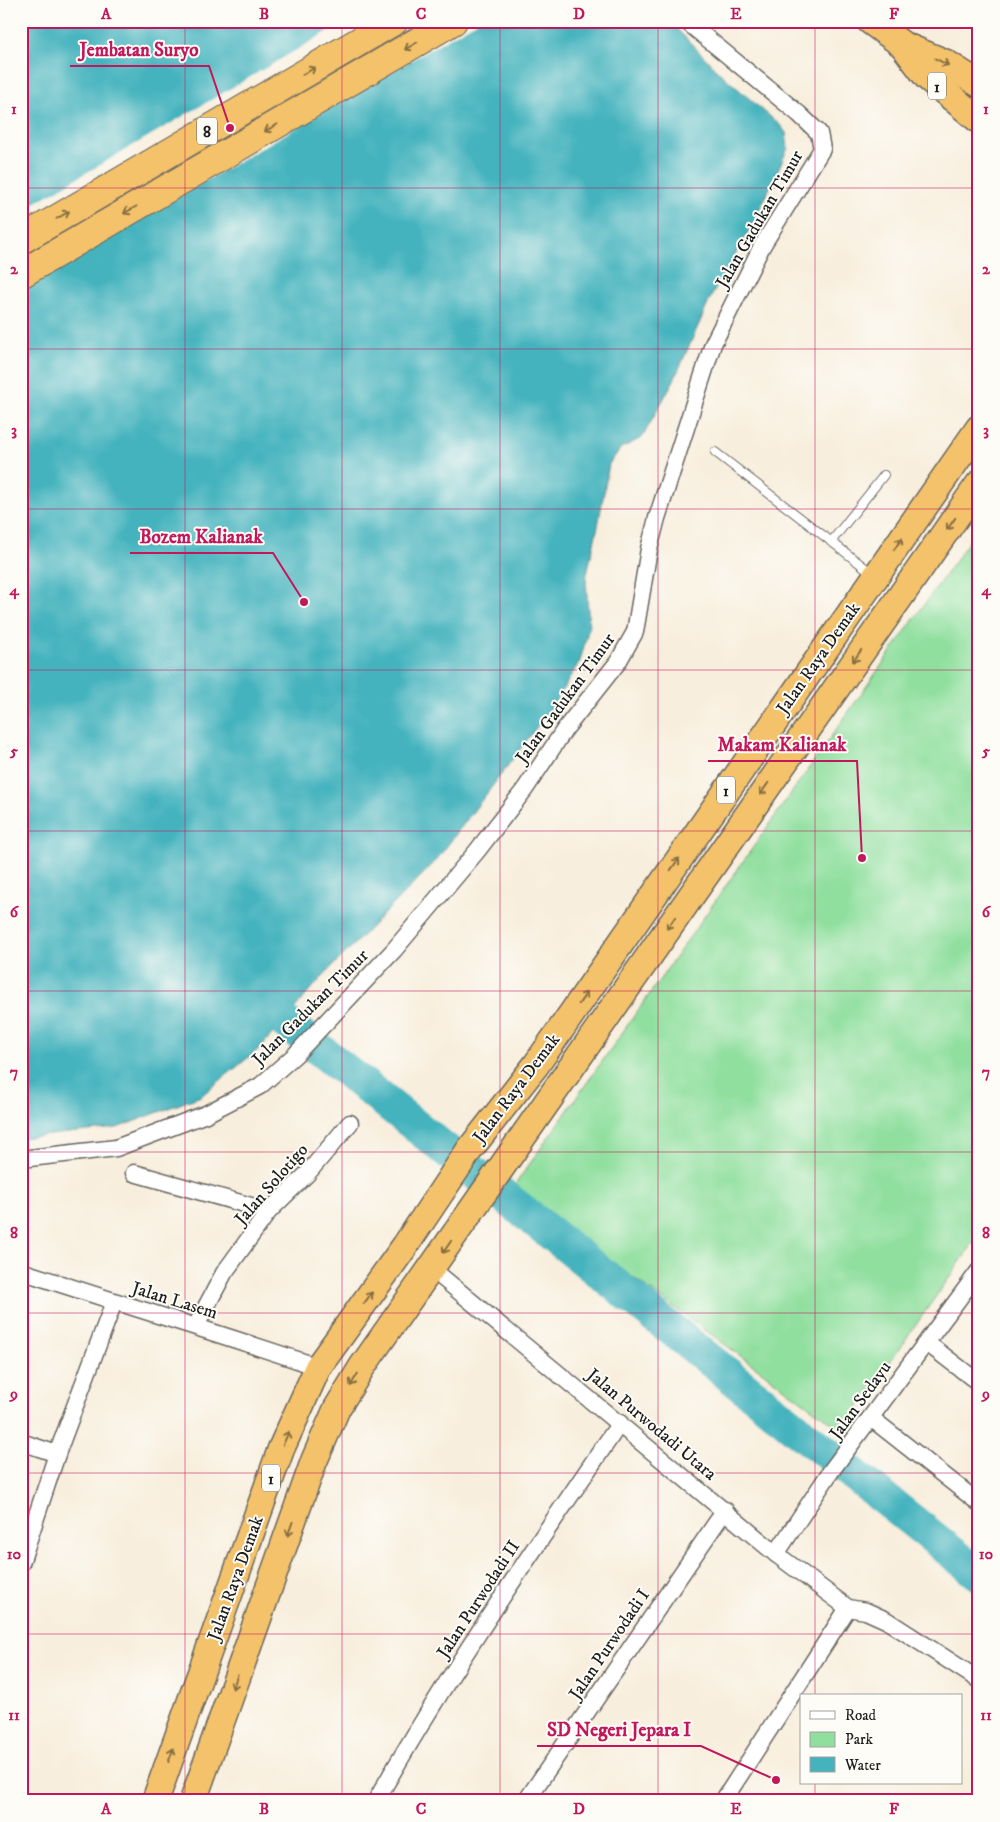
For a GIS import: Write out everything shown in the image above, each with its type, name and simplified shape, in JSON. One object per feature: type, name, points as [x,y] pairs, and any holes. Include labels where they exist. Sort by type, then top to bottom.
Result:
[{"type":"highway","name":"8","points":[[21,240],[394,21]]},
{"type":"highway","name":"8","points":[[21,274],[453,21]]},
{"type":"highway","name":"1","points":[[870,21],[903,45],[946,63],[979,84]]},
{"type":"highway","name":"1","points":[[903,45],[922,72],[978,120]]},
{"type":"highway","name":"Jalan Raya Demak","points":[[155,1801],[281,1449],[318,1367],[405,1246],[470,1149],[547,1049],[979,428]]},
{"type":"highway","name":"Jalan Raya Demak","points":[[193,1801],[314,1461],[337,1408],[362,1367],[979,484]]},
{"type":"highway","points":[[562,1027],[564,1035],[570,1041],[587,1044]]},
{"type":"highway","points":[[547,1049],[563,1053],[571,1067]]},
{"type":"street","name":"Jalan Gadukan Timur","points":[[21,1159],[116,1148],[206,1114],[260,1086],[295,1056],[394,950],[476,851],[525,788],[565,729],[627,649],[638,622],[649,549],[657,518],[713,344],[762,246],[822,149],[823,143],[819,134],[799,114],[686,21]]},
{"type":"street","name":"Jalan Solotigo","points":[[196,1326],[224,1273],[269,1211],[308,1174],[350,1123]]},
{"type":"street","points":[[134,1173],[269,1211]]},
{"type":"street","name":"Jalan Purwodadi Utara","points":[[432,1269],[776,1554],[848,1608]]},
{"type":"street","name":"Jalan Lasem","points":[[21,1271],[318,1367]]},
{"type":"street","name":"Jalan Sedayu","points":[[776,1554],[832,1470],[848,1451],[979,1272]]},
{"type":"street","points":[[21,1563],[57,1454],[114,1302]]},
{"type":"street","points":[[927,1344],[979,1383]]},
{"type":"street","points":[[871,1418],[979,1503]]},
{"type":"street","name":"Jalan Purwodadi II","points":[[376,1801],[518,1571],[620,1423]]},
{"type":"street","points":[[21,1442],[57,1454]]},
{"type":"street","name":"Jalan Purwodadi I","points":[[526,1801],[725,1510]]},
{"type":"street","points":[[724,1801],[848,1608],[866,1611],[886,1620],[979,1680]]},
{"type":"lane","points":[[978,120],[979,183]]},
{"type":"lane","points":[[715,452],[876,576]]},
{"type":"lane","points":[[831,542],[884,475]]},
{"type":"green space","points":[[979,527],[979,1235],[842,1430],[512,1189]]},
{"type":"water","points":[[21,21],[669,21],[721,74],[781,126],[786,133],[788,148],[755,220],[711,297],[674,380],[642,438],[621,448],[609,464],[586,578],[589,627],[580,661],[552,707],[435,862],[323,976],[260,1048],[201,1096],[117,1128],[21,1138]]},
{"type":"pier","points":[[346,21],[478,21],[21,289],[21,211]]},
{"type":"waterway","points":[[285,1022],[979,1574]]},
{"type":"place","name":"Jembatan Suryo","points":[[230,128]]},
{"type":"place","name":"Bozem Kalianak","points":[[304,602]]},
{"type":"place","name":"Makam Kalianak","points":[[862,858]]},
{"type":"place","name":"SD Negeri Jepara I","points":[[776,1780]]}]
